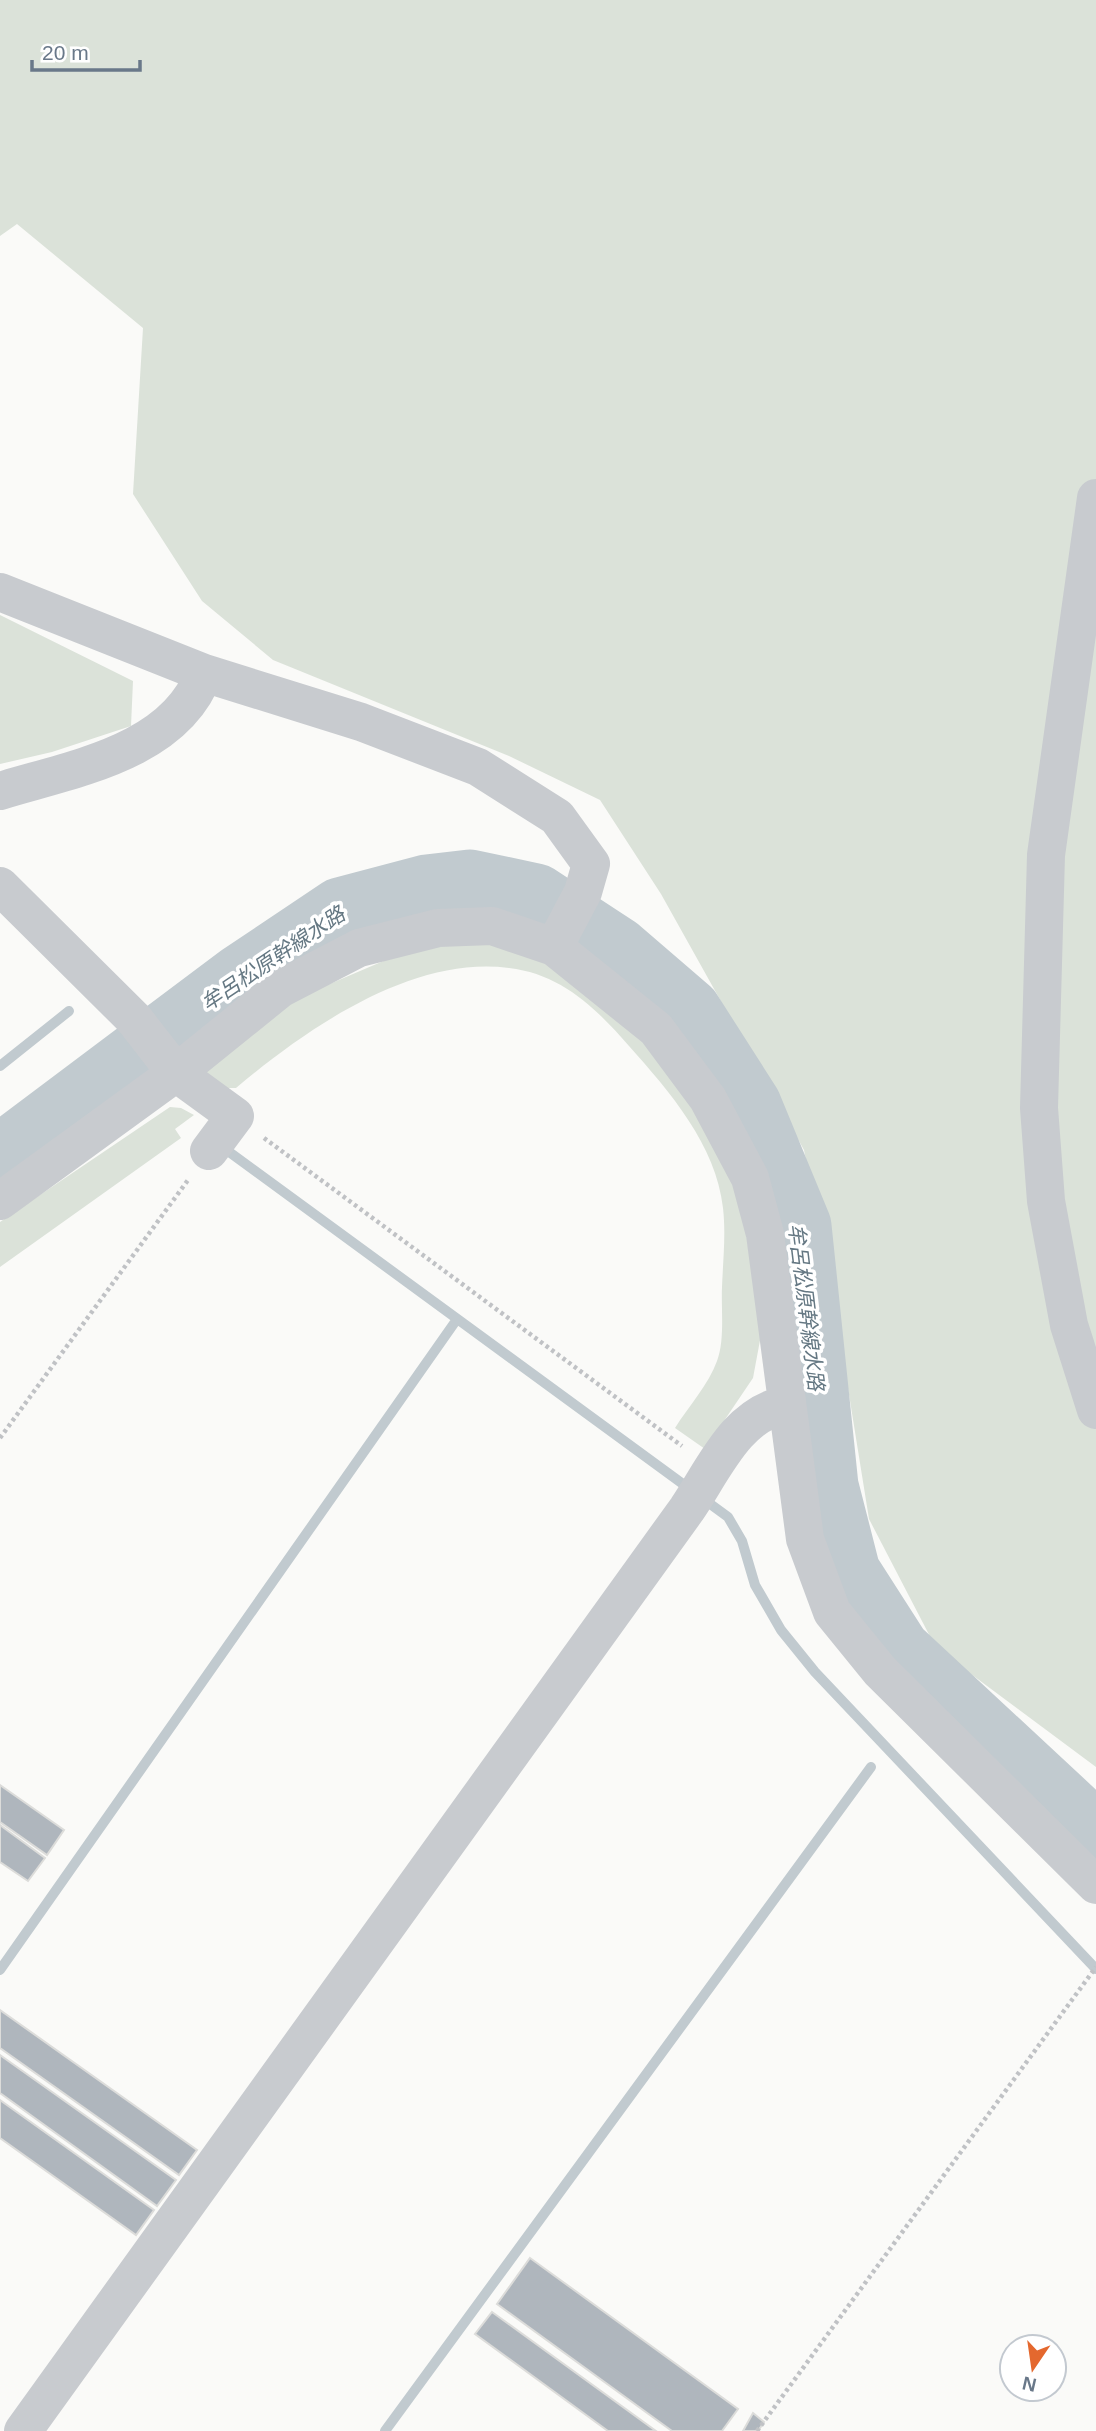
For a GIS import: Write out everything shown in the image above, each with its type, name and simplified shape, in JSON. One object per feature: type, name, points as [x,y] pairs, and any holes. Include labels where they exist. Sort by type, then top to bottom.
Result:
[{"type":"street","points":[[1096,498],[1046,855],[1039,1108],[1051,1228],[1069,1325],[1096,1410]]},
{"type":"street","points":[[0,592],[204,673],[361,722],[478,767],[557,817],[591,864],[583,892],[557,940]]},
{"type":"street","points":[[0,791],[127,751],[179,715],[197,692],[204,673]]},
{"type":"street","points":[[0,886],[134,1019],[223,1132]]},
{"type":"street","points":[[0,1201],[170,1067],[280,989],[359,948],[438,929],[492,926],[557,940],[656,1029],[708,1099],[750,1178],[765,1234],[785,1405],[805,1539],[832,1612],[880,1671],[1096,1885]]},
{"type":"street","points":[[18,2426],[687,1509],[740,1431],[765,1409],[785,1405]]},
{"type":"path","points":[[0,1438],[223,1132],[712,1473]]},
{"type":"path","points":[[757,2431],[1096,1967]]},
{"type":"shaded area","points":[[0,0],[1096,0],[1096,1767],[936,1648],[869,1519],[833,1295],[804,1150],[661,894],[600,800],[509,756],[273,660],[202,601],[133,494],[143,328],[17,224],[0,236]]},
{"type":"shaded area","points":[[0,615],[133,681],[131,726],[52,752],[0,764]]},
{"type":"shaded area","points":[[471,937],[546,956],[635,1028],[714,1137],[742,1204],[761,1335],[753,1378],[705,1449],[675,1428],[709,1378],[719,1353],[722,1334],[724,1228],[719,1185],[701,1141],[675,1101],[617,1032],[576,995],[545,977],[509,968],[472,967],[435,973],[362,1001],[295,1043],[236,1088],[215,1088],[201,1068],[285,1003],[421,945]]},
{"type":"shaded area","points":[[170,1107],[181,1108],[194,1115],[175,1129],[181,1138],[0,1267],[0,1222]]},
{"type":"building","points":[[0,1785],[64,1830],[47,1855],[0,1822]]},
{"type":"building","points":[[0,1825],[45,1858],[28,1881],[0,1862]]},
{"type":"building","points":[[0,2010],[197,2150],[179,2175],[0,2048]]},
{"type":"building","points":[[0,2055],[176,2180],[157,2206],[0,2093]]},
{"type":"building","points":[[0,2100],[154,2210],[136,2235],[0,2138]]},
{"type":"building","points":[[530,2258],[738,2409],[722,2431],[672,2431],[497,2304]]},
{"type":"building","points":[[492,2312],[656,2431],[608,2431],[475,2334]]},
{"type":"building","points":[[753,2413],[764,2422],[758,2431],[743,2431]]},
{"type":"waterway","name":"牟呂松原幹線水路","points":[[0,1157],[240,977],[340,910],[427,887],[470,882],[536,896],[617,949],[689,1011],[749,1105],[799,1226],[826,1486],[848,1572],[898,1650],[1096,1834]]},
{"type":"waterway","points":[[0,1066],[69,1011]]},
{"type":"waterway","points":[[221,1146],[728,1517],[742,1541],[755,1585],[781,1630],[815,1672],[1096,1969]]},
{"type":"waterway","points":[[0,1970],[455,1322]]},
{"type":"waterway","points":[[385,2431],[871,1767]]}]
